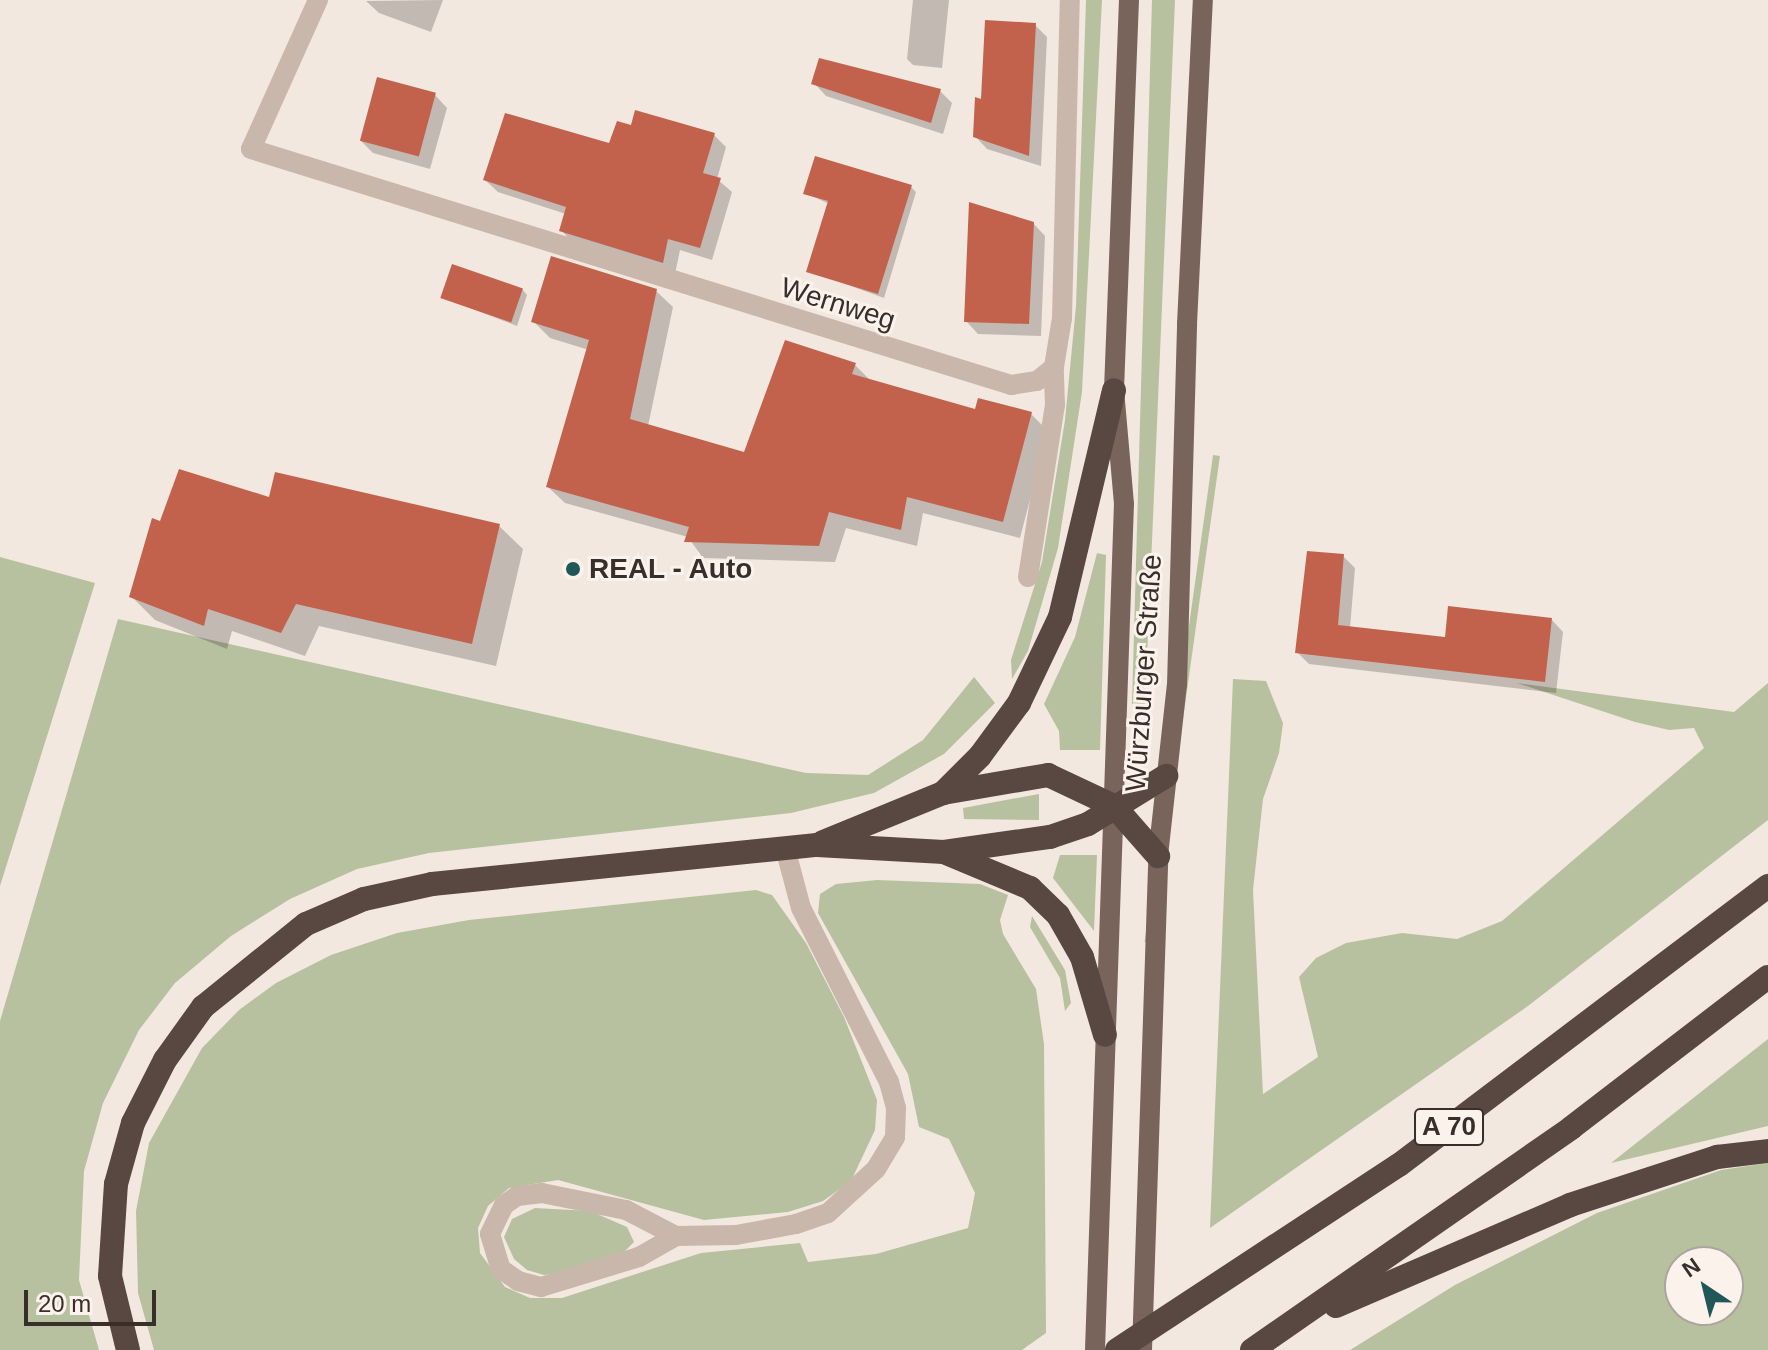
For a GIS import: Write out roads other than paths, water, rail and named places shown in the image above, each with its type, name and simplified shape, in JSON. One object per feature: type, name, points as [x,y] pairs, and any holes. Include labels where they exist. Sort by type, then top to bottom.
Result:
[{"type":"highway","points":[[943,793],[980,756],[1039,669],[1077,555],[1114,390]]},
{"type":"highway","points":[[817,845],[943,793],[1048,775],[1114,806],[1158,856]]},
{"type":"highway","points":[[128,1350],[110,1276],[116,1184],[133,1123],[165,1060],[203,1007],[250,964],[306,924],[364,899],[432,884],[817,845],[944,852],[1050,837],[1088,824],[1166,776]]},
{"type":"highway","points":[[944,852],[999,872],[1043,898],[1082,957],[1105,1035]]},
{"type":"highway","name":"A 70","points":[[1117,1350],[1399,1165],[1768,886]]},
{"type":"highway","name":"A 70","points":[[1252,1350],[1571,1128],[1768,977]]},
{"type":"highway","points":[[1289,1326],[1570,1205],[1717,1157],[1768,1151]]},
{"type":"main road","name":"Würzburger Straße","points":[[1095,1350],[1124,504],[1114,390],[1129,0]]},
{"type":"main road","name":"Würzburger Straße","points":[[1142,1350],[1158,856],[1177,685],[1187,324],[1203,0]]},
{"type":"street","name":"Wernweg","points":[[318,0],[251,149],[1011,385],[1037,381],[1054,367]]},
{"type":"street","points":[[1028,577],[1055,405],[1054,367],[1062,318],[1070,0]]},
{"type":"street","points":[[676,1236],[639,1257],[541,1287],[518,1281],[501,1269],[490,1234],[504,1205],[517,1196],[542,1193],[626,1210],[676,1236],[736,1235],[828,1213],[861,1187],[895,1137],[896,1108],[889,1082],[801,908],[785,848]]},
{"type":"place","name":"REAL - Auto","points":[[573,569]]}]
